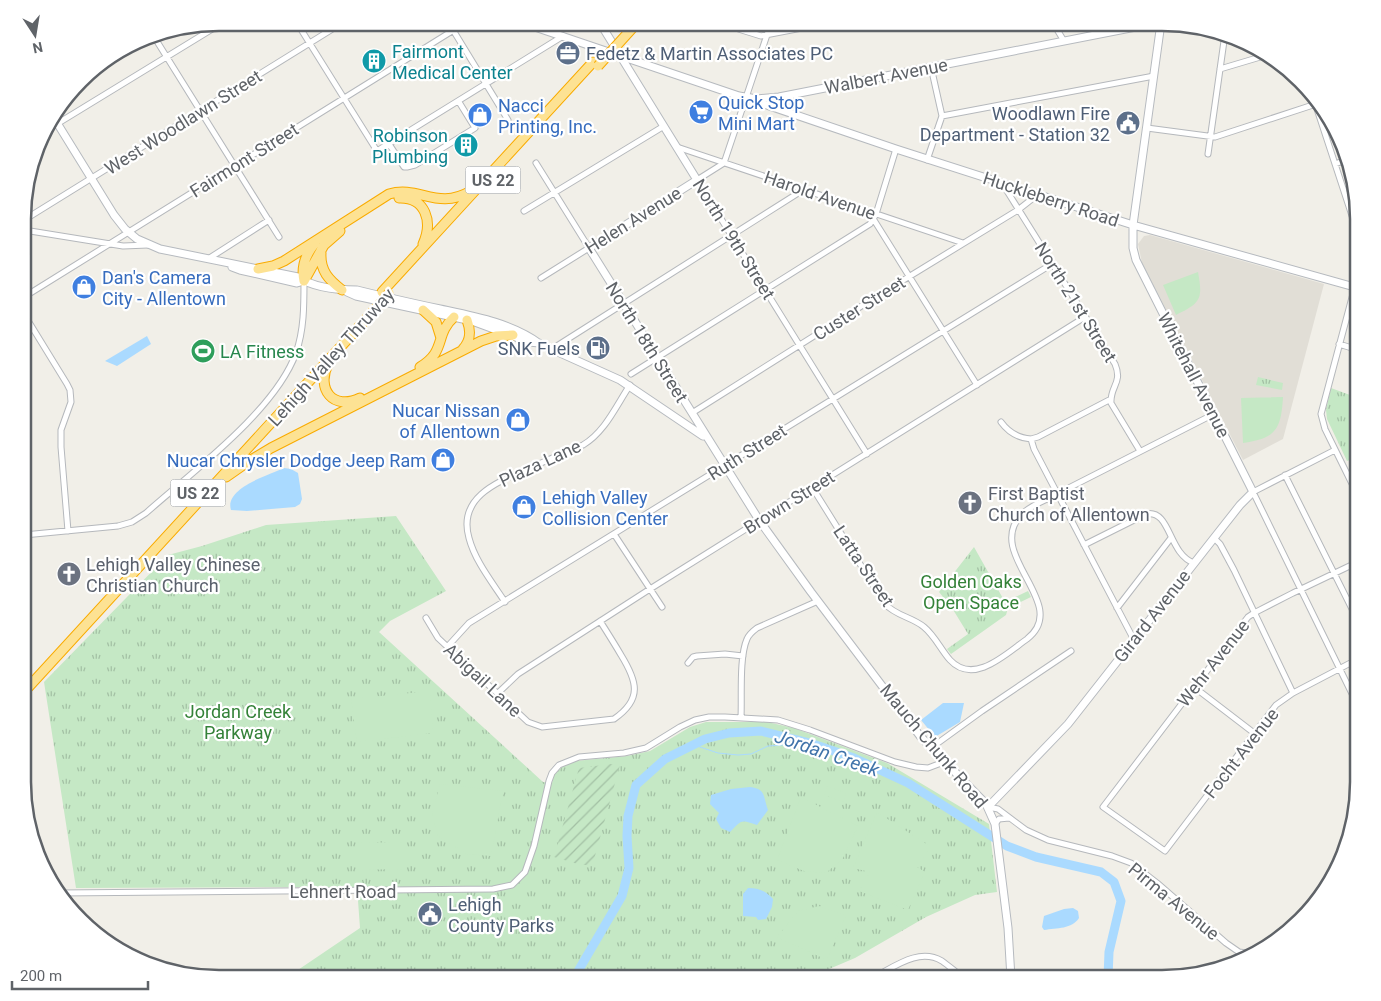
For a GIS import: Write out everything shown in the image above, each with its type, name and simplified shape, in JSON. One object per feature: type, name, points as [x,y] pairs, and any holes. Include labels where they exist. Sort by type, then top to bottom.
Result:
[{"type":"highway","name":"Lehigh Valley Thruway","points":[[31,675],[386,293],[595,64],[622,31]]},
{"type":"highway","name":"Lehigh Valley Thruway","points":[[386,293],[418,253],[480,186],[595,64],[629,31]]},
{"type":"highway","points":[[258,269],[277,264],[382,197],[392,193],[407,192],[438,199],[450,199],[480,186]]},
{"type":"highway","points":[[304,282],[322,248],[332,236],[394,198],[403,198],[418,204],[424,211],[428,221],[427,234],[418,253]]},
{"type":"highway","points":[[304,282],[303,270],[306,257],[322,236]]},
{"type":"highway","points":[[322,248],[323,270],[330,280],[342,290]]},
{"type":"highway","name":"Lehigh Valley Thruway","points":[[31,684],[333,355],[375,304]]},
{"type":"highway","points":[[423,310],[436,322],[441,339]]},
{"type":"highway","points":[[333,355],[324,375],[324,387],[336,400],[348,402],[424,365],[435,355],[445,327],[461,317],[470,329],[470,336],[468,343],[461,351]]},
{"type":"highway","points":[[208,491],[262,453],[461,351],[488,338],[513,335]]},
{"type":"main road","name":"Walbert Avenue","points":[[548,31],[747,98],[778,97],[1064,41],[1106,31]]},
{"type":"main road","name":"North 19th Street","points":[[605,31],[698,180]]},
{"type":"main road","name":"Whitehall Avenue","points":[[1160,31],[1132,241],[1136,260],[1253,492]]},
{"type":"main road","name":"Huckleberry Road","points":[[747,98],[927,160],[1133,225],[1350,285]]},
{"type":"main road","points":[[57,123],[114,215],[129,232],[148,245],[224,263],[298,277],[304,282]]},
{"type":"main road","name":"Helen Avenue","points":[[589,248],[698,180]]},
{"type":"main road","name":"North 18th Street","points":[[589,248],[759,520]]},
{"type":"main road","points":[[224,263],[240,270],[297,283],[304,282],[342,290],[356,296],[500,324],[531,337],[540,344]]},
{"type":"main road","points":[[342,290],[357,290],[461,317],[529,342],[552,348],[630,385],[706,438]]},
{"type":"main road","name":"Custer Street","points":[[682,421],[692,413]]},
{"type":"main road","name":"Girard Avenue","points":[[988,808],[1068,724],[1240,505],[1253,492]]},
{"type":"main road","name":"Mauch Chunk Road","points":[[759,520],[818,601],[931,748],[980,796],[988,808],[995,824],[1007,920],[1010,970]]},
{"type":"street","points":[[302,31],[377,151],[563,36]]},
{"type":"street","name":"West Woodlawn Street","points":[[31,215],[328,31]]},
{"type":"street","name":"Fairmont Street","points":[[31,293],[451,31]]},
{"type":"street","points":[[454,31],[508,120]]},
{"type":"street","points":[[745,31],[761,36],[787,31]]},
{"type":"street","points":[[724,163],[768,31]]},
{"type":"street","points":[[1058,31],[1064,41]]},
{"type":"street","points":[[61,118],[206,32]]},
{"type":"street","points":[[158,42],[279,237]]},
{"type":"street","points":[[1208,154],[1224,42]]},
{"type":"street","points":[[1220,69],[1257,57]]},
{"type":"street","points":[[927,160],[942,116],[932,67]]},
{"type":"street","points":[[942,116],[1154,76]]},
{"type":"street","points":[[389,144],[404,166],[412,166],[475,128],[459,102]]},
{"type":"street","points":[[1147,128],[1210,137],[1219,136],[1311,105]]},
{"type":"street","points":[[1319,117],[1349,201]]},
{"type":"street","points":[[524,212],[664,126]]},
{"type":"street","name":"Harold Avenue","points":[[677,147],[875,217],[963,244]]},
{"type":"street","points":[[631,374],[870,224],[875,217],[896,149]]},
{"type":"street","points":[[1335,164],[1341,162]]},
{"type":"street","name":"North 18th Street","points":[[536,163],[589,248]]},
{"type":"street","name":"Helen Avenue","points":[[698,180],[724,163]]},
{"type":"street","name":"North 19th Street","points":[[698,180],[868,454]]},
{"type":"street","name":"North 21st Street","points":[[1002,183],[1117,370],[1118,379],[1111,399]]},
{"type":"street","points":[[552,348],[803,190]]},
{"type":"street","name":"Custer Street","points":[[692,413],[909,276],[1018,210],[1032,199],[1034,193]]},
{"type":"street","points":[[875,217],[909,276],[977,385]]},
{"type":"street","points":[[207,259],[269,220]]},
{"type":"street","points":[[31,231],[129,246],[148,245]]},
{"type":"street","points":[[90,240],[94,246],[95,253]]},
{"type":"street","name":"Helen Avenue","points":[[541,278],[589,248]]},
{"type":"street","name":"Ruth Street","points":[[448,646],[469,624],[1052,264]]},
{"type":"street","points":[[31,534],[123,525],[142,517],[222,446],[254,415],[278,386],[296,354],[302,328],[304,282]]},
{"type":"street","points":[[1350,306],[1320,414],[1325,429],[1350,480]]},
{"type":"street","name":"Brown Street","points":[[498,693],[518,674],[600,620],[1085,317]]},
{"type":"street","points":[[31,326],[70,390],[70,408],[64,421],[61,437],[68,531]]},
{"type":"street","points":[[1338,344],[1350,348]]},
{"type":"street","name":"Plaza Lane","points":[[505,602],[471,545],[468,521],[471,508],[479,496],[498,482],[583,444],[592,438],[600,431],[630,385]]},
{"type":"street","points":[[1000,422],[1016,436],[1031,439],[1038,438],[1111,399],[1113,407],[1140,451]]},
{"type":"street","name":"Latta Street","points":[[812,487],[885,604],[896,613],[924,628],[951,661],[960,667],[971,670],[982,669],[1032,634],[1038,624],[1040,615],[1038,602],[1012,549],[1014,524],[1022,514],[1214,414]]},
{"type":"street","points":[[1031,439],[1034,449],[1134,640]]},
{"type":"street","name":"Girard Avenue","points":[[1253,492],[1335,450]]},
{"type":"street","points":[[1285,475],[1350,605]]},
{"type":"street","name":"Whitehall Avenue","points":[[1253,492],[1350,690]]},
{"type":"street","points":[[1084,545],[1149,513],[1162,518],[1181,556],[1194,563]]},
{"type":"street","points":[[614,534],[662,607]]},
{"type":"street","points":[[1117,608],[1171,538]]},
{"type":"street","points":[[1214,538],[1220,544],[1293,693]]},
{"type":"street","name":"Wehr Avenue","points":[[1165,850],[1104,806],[1235,633],[1254,612],[1350,566]]},
{"type":"street","points":[[818,601],[753,631],[747,639],[743,656],[741,717],[771,719],[789,723],[895,762],[916,767],[928,768],[944,762]]},
{"type":"street","name":"Abigail Lane","points":[[426,618],[438,638],[528,722],[542,727],[614,719],[630,704],[635,692],[634,678],[600,620]]},
{"type":"street","points":[[931,748],[1072,650]]},
{"type":"street","points":[[688,663],[697,656],[725,654],[743,656]]},
{"type":"street","name":"Focht Avenue","points":[[1165,850],[1276,705],[1293,693],[1350,663]]},
{"type":"street","points":[[1194,687],[1254,733]]},
{"type":"street","name":"Lehnert Road","points":[[68,893],[502,888],[516,883],[528,867],[540,825],[549,781],[552,773],[559,765],[573,759],[624,753],[646,748],[695,720],[741,717]]},
{"type":"street","name":"Pirma Avenue","points":[[988,808],[998,809],[1032,833],[1048,840],[1112,856],[1131,864],[1157,883],[1226,943],[1240,952]]},
{"type":"street","points":[[995,824],[999,819],[1010,818]]},
{"type":"street","points":[[888,970],[912,958],[929,956],[942,961],[953,970]]},
{"type":"shaded area","points":[[1150,235],[1324,284],[1283,439],[1243,460],[1142,263],[1138,244],[1144,236]]},
{"type":"green space","points":[[1198,272],[1200,294],[1198,299],[1191,307],[1176,315],[1163,285]]},
{"type":"green space","points":[[1258,377],[1283,383],[1282,390],[1256,385]]},
{"type":"green space","points":[[1331,388],[1350,395],[1350,460],[1347,461],[1327,419],[1326,410]]},
{"type":"green space","points":[[1283,397],[1281,417],[1275,430],[1263,438],[1243,443],[1241,398]]},
{"type":"green space","name":"Jordan Creek Parkway","points":[[396,516],[446,591],[390,621],[379,632],[543,782],[552,783],[554,775],[562,767],[575,761],[627,756],[650,751],[690,727],[706,722],[767,722],[794,728],[887,763],[989,824],[997,892],[975,895],[926,917],[855,958],[827,970],[298,970],[360,928],[357,887],[76,888],[44,682],[168,555],[266,525]]},
{"type":"green space","name":"Golden Oaks Open Space","points":[[974,547],[1005,602],[1028,591],[1031,597],[1008,608],[1006,615],[951,654],[947,649],[968,634],[952,608],[939,592]]},
{"type":"green space","points":[[430,691],[433,733],[357,742],[351,699]]},
{"type":"green space","points":[[611,764],[620,765],[593,863],[591,865],[581,865],[554,857],[579,768]]},
{"type":"green space","points":[[440,784],[503,791],[491,856],[467,854],[438,836],[432,814]]},
{"type":"green space","points":[[827,786],[846,793],[843,802],[824,795]]},
{"type":"green space","points":[[801,797],[858,826],[843,858],[826,873],[804,871],[777,860]]},
{"type":"green space","points":[[877,812],[931,847],[917,867],[925,872],[908,910],[859,891],[870,872],[853,868]]},
{"type":"green space","points":[[403,842],[403,869],[356,870],[356,843]]},
{"type":"green space","points":[[819,906],[846,915],[827,960],[777,937],[798,911]]},
{"type":"water","points":[[147,336],[151,344],[117,366],[105,361]]},
{"type":"water","points":[[284,468],[298,473],[302,499],[300,504],[295,507],[247,511],[231,510],[231,502],[234,495],[241,489],[249,483]]},
{"type":"water","points":[[943,703],[964,703],[960,722],[935,737],[921,720]]},
{"type":"water","points":[[750,787],[761,791],[768,810],[757,825],[744,821],[730,832],[721,828],[716,819],[719,813],[710,804],[711,795],[731,789]]},
{"type":"water","points":[[748,888],[762,890],[773,899],[772,907],[766,919],[758,920],[756,917],[743,916],[743,894]]},
{"type":"water","points":[[1073,908],[1078,911],[1079,918],[1076,922],[1064,927],[1044,930],[1042,927],[1044,916]]},
{"type":"waterway","name":"Jordan Creek","points":[[579,970],[622,896],[629,868],[628,816],[636,785],[665,759],[705,739],[729,733],[761,731],[810,743],[854,758],[908,783],[1007,846],[1036,857],[1101,872],[1114,882],[1121,901],[1109,952],[1108,970]]},
{"type":"waterway","points":[[694,745],[718,753],[738,755],[751,754],[768,746],[810,743]]},
{"type":"place","name":"Fedetz & Martin Associates PC","points":[[568,53]]},
{"type":"place","name":"Fairmont Medical Center","points":[[374,61]]},
{"type":"place","name":"Quick Stop Mini Mart","points":[[701,112]]},
{"type":"place","name":"Nacci Printing, Inc.","points":[[480,115]]},
{"type":"place","name":"Woodlawn Fire Department - Station 32","points":[[1128,123]]},
{"type":"place","name":"Robinson Plumbing","points":[[466,145]]},
{"type":"place","name":"Dan's Camera City - Allentown","points":[[84,287]]},
{"type":"place","name":"SNK Fuels","points":[[598,348]]},
{"type":"place","name":"LA Fitness","points":[[203,351]]},
{"type":"place","name":"Nucar Nissan of Allentown","points":[[518,420]]},
{"type":"place","name":"Nucar Chrysler Dodge Jeep Ram","points":[[443,460]]},
{"type":"place","name":"First Baptist Church of Allentown","points":[[970,503]]},
{"type":"place","name":"Lehigh Valley Collision Center","points":[[524,507]]},
{"type":"place","name":"Lehigh Valley Chinese Christian Church","points":[[69,574]]},
{"type":"place","name":"Lehigh County Parks","points":[[430,914]]}]
